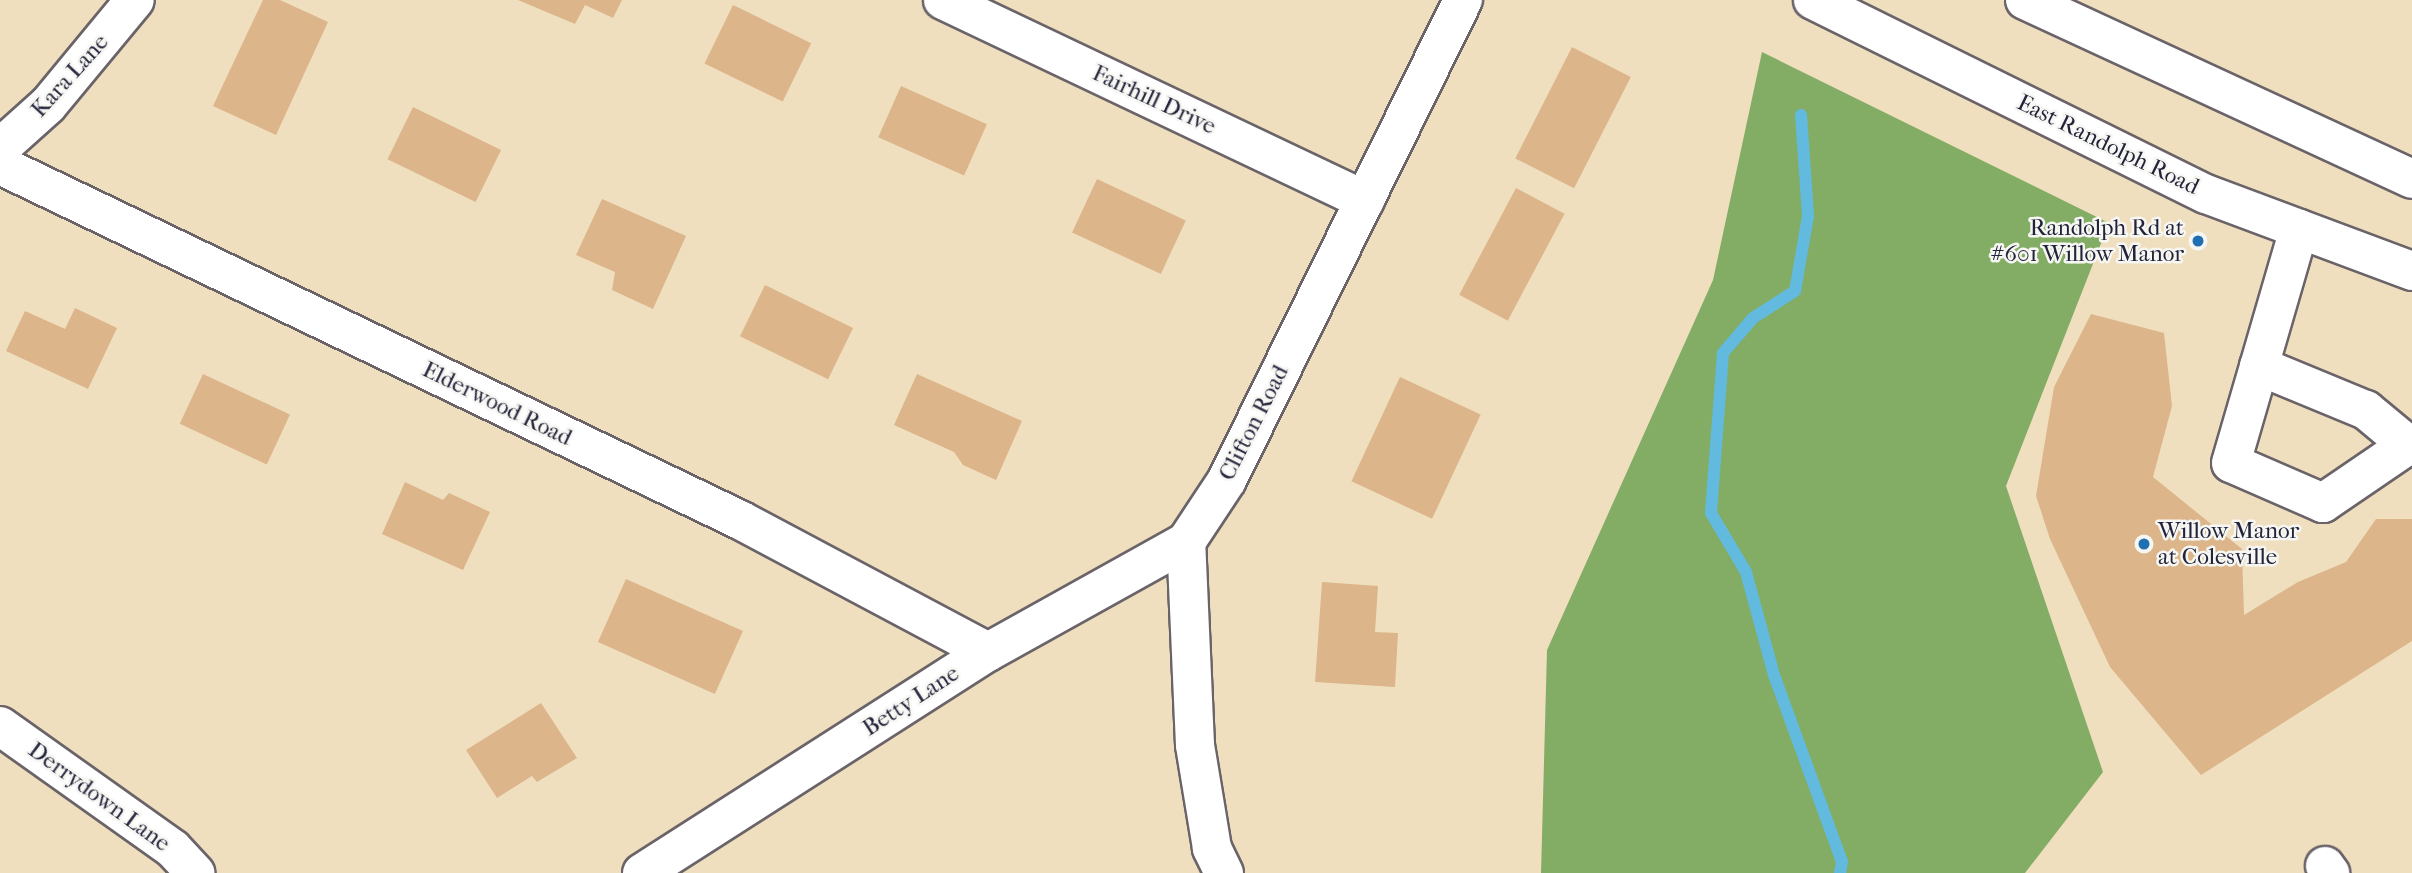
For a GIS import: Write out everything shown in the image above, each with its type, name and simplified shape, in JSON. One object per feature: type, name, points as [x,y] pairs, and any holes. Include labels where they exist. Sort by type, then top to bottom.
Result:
[{"type":"street","name":"Kara Lane","points":[[0,148],[48,105],[135,0]]},
{"type":"street","name":"Fairhill Drive","points":[[943,0],[1365,200]]},
{"type":"street","name":"Clifton Road","points":[[1186,542],[1227,480],[1463,0]]},
{"type":"street","name":"East Randolph Road","points":[[1813,0],[2206,194],[2412,271]]},
{"type":"street","points":[[2025,0],[2412,179]]},
{"type":"street","name":"Elderwood Road","points":[[0,165],[740,520],[988,652]]},
{"type":"street","points":[[2259,366],[2299,229]]},
{"type":"street","points":[[1186,542],[1195,745],[1212,848],[1224,873]]},
{"type":"street","name":"Betty Lane","points":[[642,873],[988,652],[1186,542]]},
{"type":"street","name":"Derrydown Lane","points":[[0,726],[173,849],[195,873]]},
{"type":"green space","points":[[1762,52],[2109,223],[2006,486],[2103,772],[2025,873],[1541,873],[1547,650],[1713,280]]},
{"type":"building","points":[[263,0],[280,0],[328,22],[276,135],[213,106]]},
{"type":"building","points":[[518,0],[622,0],[613,18],[585,5],[575,24]]},
{"type":"building","points":[[733,5],[811,43],[783,102],[705,63]]},
{"type":"building","points":[[1572,47],[1631,77],[1574,188],[1515,158]]},
{"type":"building","points":[[901,86],[987,124],[964,175],[878,137]]},
{"type":"building","points":[[413,107],[501,150],[476,202],[388,159]]},
{"type":"building","points":[[1097,179],[1186,220],[1161,274],[1072,232]]},
{"type":"building","points":[[1516,188],[1565,214],[1508,321],[1459,295]]},
{"type":"building","points":[[602,199],[686,236],[653,309],[612,290],[615,272],[576,255]]},
{"type":"building","points":[[765,285],[853,328],[828,379],[740,336]]},
{"type":"building","points":[[75,308],[117,328],[88,389],[6,351],[25,311],[65,329]]},
{"type":"building","name":"Willow Manor at Colesville","points":[[2091,314],[2164,333],[2172,406],[2153,477],[2242,549],[2244,615],[2298,582],[2346,562],[2376,519],[2412,519],[2412,641],[2201,775],[2110,667],[2050,539],[2036,496],[2054,387]]},
{"type":"building","points":[[203,374],[290,415],[267,464],[180,424]]},
{"type":"building","points":[[917,374],[1022,421],[996,480],[963,465],[954,452],[894,425]]},
{"type":"building","points":[[1400,377],[1481,415],[1432,519],[1351,481]]},
{"type":"building","points":[[405,482],[443,500],[449,493],[490,512],[463,570],[382,534]]},
{"type":"building","points":[[626,579],[743,631],[715,694],[598,642]]},
{"type":"building","points":[[1322,582],[1378,586],[1375,632],[1398,633],[1395,687],[1315,682]]},
{"type":"building","points":[[541,703],[577,758],[537,782],[532,776],[497,798],[466,750]]},
{"type":"waterway","points":[[1801,115],[1808,216],[1795,291],[1753,318],[1723,353],[1711,513],[1746,572],[1774,675],[1842,862],[1840,873]]},
{"type":"place","name":"Randolph Rd at #601 Willow Manor","points":[[2198,241]]},
{"type":"place","name":"Willow Manor at Colesville","points":[[2144,544]]}]
